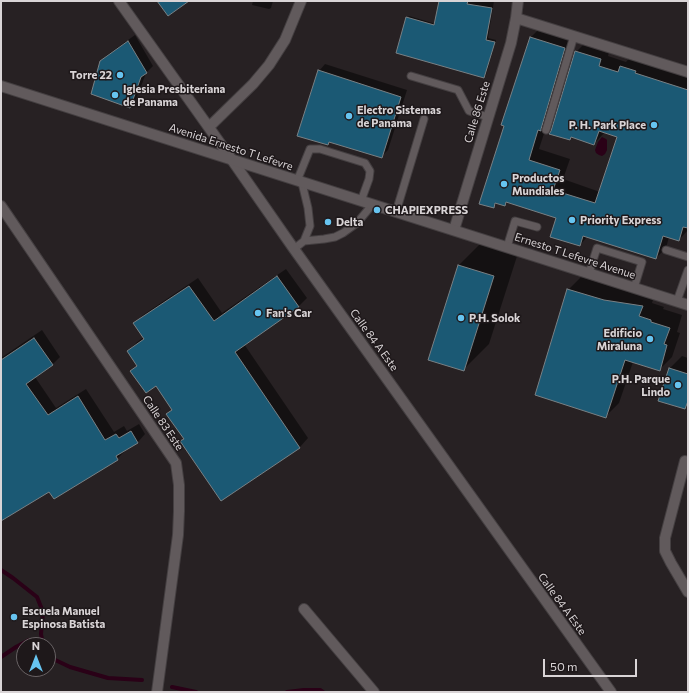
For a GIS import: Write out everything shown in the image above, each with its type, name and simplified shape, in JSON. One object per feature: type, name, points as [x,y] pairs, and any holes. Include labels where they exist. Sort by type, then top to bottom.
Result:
[{"type":"street","name":"Calle 84 A Este","points":[[119,1],[611,692]]},
{"type":"street","points":[[209,127],[253,84],[269,65],[285,40],[301,1]]},
{"type":"street","name":"Calle 86 Este","points":[[454,230],[511,43],[518,1]]},
{"type":"street","points":[[516,18],[688,72]]},
{"type":"street","name":"Avenida Ernesto T Lefevre","points":[[1,86],[454,230]]},
{"type":"street","name":"Calle 83 Este","points":[[1,206],[176,463],[179,485],[178,535],[157,692]]},
{"type":"street","name":"Ernesto T Lefevre Avenue","points":[[454,230],[688,305]]},
{"type":"street","points":[[685,461],[665,538],[665,551],[688,592]]},
{"type":"street","points":[[304,609],[374,692]]},
{"type":"lane","points":[[546,130],[574,36]]},
{"type":"lane","points":[[411,76],[458,90],[469,111],[488,117]]},
{"type":"lane","points":[[396,212],[424,119]]},
{"type":"lane","points":[[304,241],[310,226],[308,208],[300,182],[310,149],[320,149],[365,164],[370,171],[369,179],[361,201]]},
{"type":"lane","points":[[294,248],[304,241],[324,239],[343,234],[357,223],[372,205]]},
{"type":"lane","points":[[507,247],[515,220],[537,227]]},
{"type":"lane","points":[[589,273],[597,248],[642,262],[634,288]]},
{"type":"lane","points":[[666,250],[688,257]]},
{"type":"lane","points":[[677,301],[688,270]]},
{"type":"shaded area","points":[[602,137],[607,140],[607,150],[602,156],[596,153],[595,150]]},
{"type":"building","points":[[157,1],[189,1],[168,16]]},
{"type":"building","points":[[439,1],[468,1],[467,4],[492,8],[486,40],[495,42],[484,78],[396,53],[406,17],[434,25]]},
{"type":"building","points":[[530,37],[565,48],[541,131],[538,130],[529,160],[560,170],[553,190],[595,203],[617,137],[599,131],[594,145],[571,137],[570,140],[549,134],[575,51],[601,59],[599,66],[618,72],[620,66],[636,71],[635,73],[688,90],[688,228],[683,227],[679,241],[663,236],[656,259],[583,236],[580,246],[550,237],[556,218],[506,202],[505,206],[495,203],[494,208],[479,204],[504,126],[501,125]]},
{"type":"building","name":"Torre 22","points":[[128,41],[147,73],[141,77],[130,108],[91,94],[100,61]]},
{"type":"building","name":"Electro Sistemas de Panama","points":[[318,70],[401,97],[382,158],[329,142],[328,145],[297,136]]},
{"type":"building","name":"P.H. Solok","points":[[458,265],[494,276],[464,371],[428,360]]},
{"type":"building","points":[[277,276],[299,307],[235,352],[300,448],[221,501],[180,441],[184,439],[166,414],[172,410],[156,386],[146,393],[130,371],[137,366],[127,351],[144,339],[133,323],[189,286],[214,321]]},
{"type":"building","points":[[567,289],[604,300],[643,306],[639,316],[651,320],[651,322],[670,328],[664,344],[667,345],[660,371],[625,360],[606,418],[535,395]]},
{"type":"building","points":[[34,338],[53,365],[26,384],[48,415],[78,396],[105,440],[116,434],[119,438],[131,431],[138,443],[116,456],[118,460],[54,499],[49,492],[1,521],[1,360]]},
{"type":"building","name":"P.H. Parque Lindo","points":[[669,368],[688,374],[688,401],[685,409],[658,401]]},
{"type":"waterway","points":[[1,570],[37,597],[43,612],[42,637]]},
{"type":"waterway","points":[[1,657],[16,647]]},
{"type":"waterway","points":[[56,660],[70,667],[108,678],[142,680]]},
{"type":"waterway","points":[[172,687],[196,692]]},
{"type":"waterway","points":[[287,692],[304,690],[320,690],[323,692]]},
{"type":"place","name":"Torre 22","points":[[120,75]]},
{"type":"place","name":"Iglesia Presbiteriana de Panama","points":[[115,95]]},
{"type":"place","name":"Electro Sistemas de Panama","points":[[349,116]]},
{"type":"place","name":"P. H. Park Place","points":[[654,125]]},
{"type":"place","name":"Productos Mundiales","points":[[504,184]]},
{"type":"place","name":"CHAPIEXPRESS","points":[[377,210]]},
{"type":"place","name":"Priority Express","points":[[572,220]]},
{"type":"place","name":"Delta","points":[[328,222]]},
{"type":"place","name":"Fan's Car","points":[[258,313]]},
{"type":"place","name":"P.H. Solok","points":[[461,318]]},
{"type":"place","name":"Edificio Miraluna","points":[[650,339]]},
{"type":"place","name":"P.H. Parque Lindo","points":[[678,385]]},
{"type":"place","name":"Escuela Manuel Espinosa Batista","points":[[14,617]]}]
